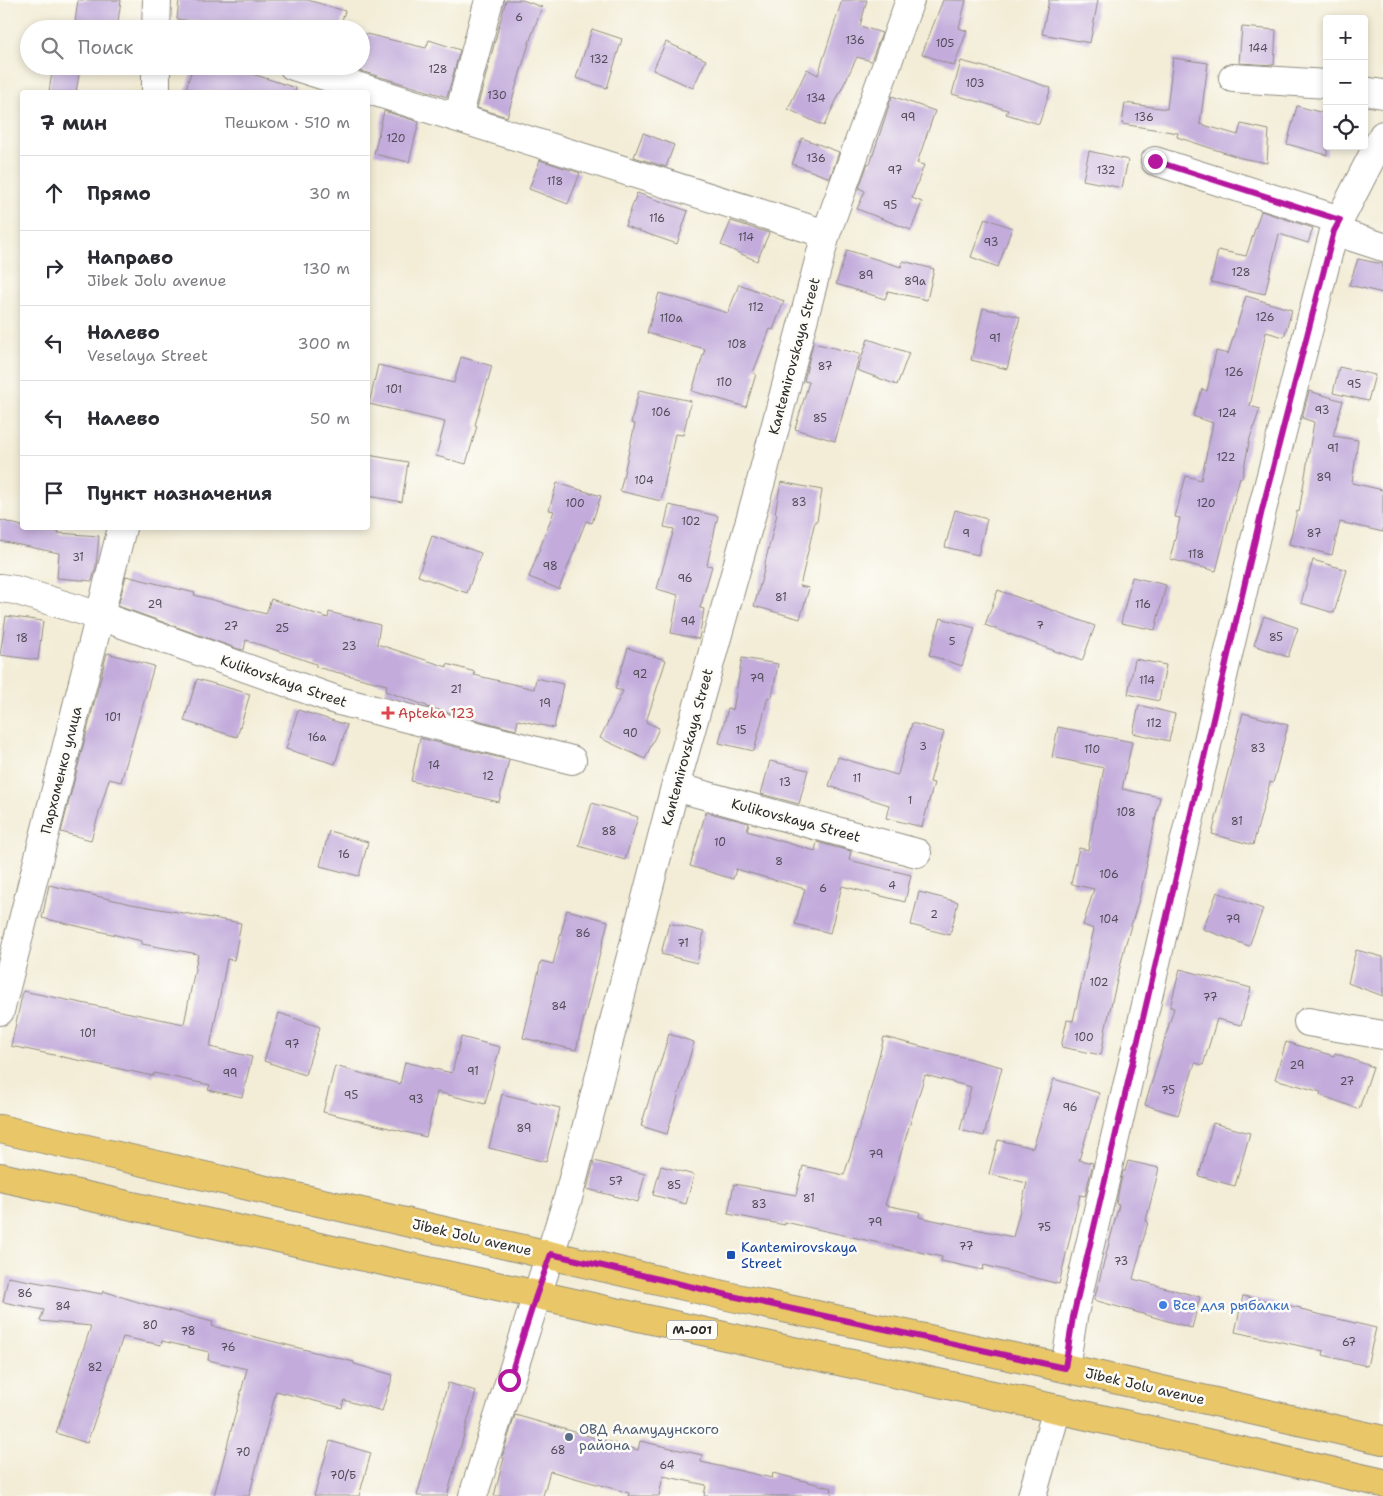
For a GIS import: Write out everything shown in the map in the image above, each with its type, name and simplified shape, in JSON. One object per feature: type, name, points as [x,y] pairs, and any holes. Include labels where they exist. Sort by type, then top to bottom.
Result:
[{"type":"main road","name":"Jibek Jolu avenue","points":[[0,1129],[732,1296],[1065,1368],[1383,1440]]},
{"type":"main road","name":"М-001","points":[[0,1177],[1057,1409],[1383,1483]]},
{"type":"street","points":[[156,20],[157,0]]},
{"type":"street","points":[[458,118],[489,0]]},
{"type":"street","name":"Kantemirovskaya Street","points":[[473,1496],[568,1198],[675,787],[761,481],[826,234],[910,0]]},
{"type":"street","points":[[156,75],[156,90]]},
{"type":"street","points":[[322,75],[369,90]]},
{"type":"street","points":[[1233,78],[1323,84]]},
{"type":"street","points":[[370,90],[826,234]]},
{"type":"street","points":[[1368,92],[1383,94]]},
{"type":"street","points":[[1065,1368],[1073,1317],[1260,520],[1337,226],[1383,135]]},
{"type":"street","points":[[1155,161],[1337,226],[1383,247]]},
{"type":"street","name":"Пархоменко улица","points":[[0,1012],[122,530]]},
{"type":"street","name":"Kulikovskaya Street","points":[[0,588],[15,590],[100,616],[339,701],[572,760]]},
{"type":"street","name":"Kulikovskaya Street","points":[[675,787],[917,853]]},
{"type":"street","points":[[1308,1022],[1383,1035]]},
{"type":"street","points":[[1032,1496],[1057,1409]]},
{"type":"building","points":[[78,0],[121,0],[118,20],[75,20]]},
{"type":"building","points":[[179,0],[308,0],[345,11],[342,20],[177,19]]},
{"type":"building","points":[[506,0],[522,0],[542,7],[507,117],[477,108]]},
{"type":"building","points":[[842,0],[867,0],[860,26],[882,33],[871,61],[857,57],[824,126],[788,109],[807,69],[818,75]]},
{"type":"building","points":[[943,0],[966,0],[959,28],[967,31],[954,66],[922,54]]},
{"type":"building","points":[[1049,0],[1098,0],[1090,43],[1042,34]]},
{"type":"building","points":[[1242,27],[1276,30],[1274,65],[1239,63]]},
{"type":"building","points":[[592,29],[622,39],[607,88],[576,78]]},
{"type":"building","points":[[370,35],[426,48],[429,40],[460,50],[447,97],[370,74]]},
{"type":"building","points":[[666,42],[706,60],[693,88],[653,70]]},
{"type":"building","points":[[1173,58],[1208,63],[1200,124],[1238,135],[1241,124],[1269,130],[1267,163],[1241,158],[1177,137],[1178,133],[1122,124],[1125,103],[1167,109]]},
{"type":"building","points":[[961,61],[1007,73],[1051,88],[1039,124],[1006,114],[1008,110],[952,94]]},
{"type":"building","points":[[52,75],[79,75],[76,90],[49,90]]},
{"type":"building","points":[[190,75],[256,75],[296,88],[296,90],[186,90]]},
{"type":"building","points":[[892,96],[935,111],[917,163],[924,165],[912,198],[922,202],[911,230],[857,209],[865,191],[859,188],[868,163],[870,164]]},
{"type":"building","points":[[1297,106],[1323,113],[1323,150],[1327,150],[1327,155],[1287,144]]},
{"type":"building","points":[[384,111],[419,122],[409,162],[374,154]]},
{"type":"building","points":[[643,133],[674,145],[666,167],[634,157]]},
{"type":"building","points":[[802,138],[839,152],[830,178],[792,164]]},
{"type":"building","points":[[1089,151],[1128,160],[1122,188],[1083,180]]},
{"type":"building","points":[[540,160],[580,173],[568,204],[529,189]]},
{"type":"building","points":[[637,193],[688,211],[677,244],[625,226]]},
{"type":"building","points":[[1261,211],[1313,228],[1308,243],[1279,234],[1265,294],[1211,282],[1218,250],[1246,256]]},
{"type":"building","points":[[985,218],[1012,228],[998,267],[971,257]]},
{"type":"building","points":[[731,221],[769,233],[757,261],[721,245]]},
{"type":"building","points":[[847,250],[901,267],[903,261],[934,269],[927,300],[888,291],[885,299],[836,284]]},
{"type":"building","points":[[1358,259],[1383,264],[1383,293],[1349,285]]},
{"type":"building","points":[[739,284],[784,301],[773,330],[770,329],[753,373],[756,374],[746,407],[692,391],[705,349],[647,333],[659,293],[728,313]]},
{"type":"building","points":[[1246,296],[1292,310],[1284,337],[1266,332],[1250,406],[1260,409],[1250,438],[1242,478],[1240,477],[1216,571],[1170,559],[1180,518],[1175,517],[1186,476],[1201,480],[1213,423],[1193,416],[1202,389],[1207,391],[1216,351],[1228,354]]},
{"type":"building","points":[[983,308],[1020,317],[1007,369],[971,360]]},
{"type":"building","points":[[868,339],[909,353],[897,385],[857,370]]},
{"type":"building","points":[[813,343],[860,354],[835,441],[795,429],[809,382],[804,381]]},
{"type":"building","points":[[461,357],[492,366],[466,464],[436,456],[445,422],[370,404],[378,365],[454,383]]},
{"type":"building","points":[[1339,367],[1375,375],[1368,401],[1333,393]]},
{"type":"building","points":[[639,390],[691,401],[683,435],[675,434],[661,501],[620,491],[635,424],[631,423]]},
{"type":"building","points":[[1309,391],[1343,401],[1333,436],[1358,440],[1352,483],[1383,490],[1383,532],[1340,522],[1332,555],[1289,544],[1297,511],[1299,512],[1314,422],[1302,418]]},
{"type":"building","points":[[370,455],[408,462],[402,502],[370,496]]},
{"type":"building","points":[[781,482],[822,490],[817,521],[815,521],[800,586],[809,588],[800,619],[754,606],[777,514],[775,513]]},
{"type":"building","points":[[557,483],[601,496],[592,523],[586,521],[559,589],[529,577],[554,511],[549,510]]},
{"type":"building","points":[[669,505],[718,516],[707,565],[712,566],[700,608],[704,609],[699,639],[671,633],[678,595],[657,589],[674,529],[664,527]]},
{"type":"building","points":[[955,510],[987,519],[978,555],[945,547]]},
{"type":"building","points":[[0,520],[20,525],[20,530],[59,530],[58,533],[99,536],[96,566],[92,581],[57,578],[59,553],[0,541]]},
{"type":"building","points":[[432,536],[481,553],[467,593],[418,576]]},
{"type":"building","points":[[1313,560],[1347,570],[1334,613],[1301,603]]},
{"type":"building","points":[[126,576],[195,593],[194,595],[266,614],[271,599],[328,618],[329,612],[380,625],[377,644],[447,667],[447,664],[475,672],[474,675],[534,689],[536,678],[563,684],[554,728],[518,720],[516,730],[427,707],[385,691],[387,685],[316,667],[316,664],[246,640],[244,650],[238,649],[118,606]]},
{"type":"building","points":[[1132,577],[1166,585],[1155,630],[1121,623]]},
{"type":"building","points":[[998,590],[1095,626],[1082,661],[985,625]]},
{"type":"building","points":[[6,616],[43,621],[38,660],[0,655]]},
{"type":"building","points":[[1264,616],[1298,628],[1288,657],[1254,645]]},
{"type":"building","points":[[941,618],[975,628],[962,666],[929,655]]},
{"type":"building","points":[[628,648],[666,660],[646,722],[659,728],[645,759],[600,738],[623,691],[615,689]]},
{"type":"building","points":[[107,653],[154,666],[121,782],[109,779],[91,840],[61,832]]},
{"type":"building","points":[[742,658],[778,664],[772,698],[768,697],[754,751],[719,743],[728,708],[733,710]]},
{"type":"building","points":[[1135,659],[1166,665],[1159,701],[1128,694]]},
{"type":"building","points":[[197,679],[250,694],[237,737],[184,721]]},
{"type":"building","points":[[1139,705],[1175,714],[1169,741],[1133,733]]},
{"type":"building","points":[[298,710],[347,725],[335,764],[286,749]]},
{"type":"building","points":[[1243,713],[1288,725],[1273,783],[1270,782],[1253,845],[1212,834]]},
{"type":"building","points":[[912,723],[944,732],[930,782],[934,783],[922,827],[886,818],[889,805],[829,786],[838,757],[897,775]]},
{"type":"building","points":[[1058,727],[1132,742],[1122,789],[1160,797],[1139,899],[1125,946],[1101,1055],[1061,1047],[1067,1020],[1073,1021],[1094,929],[1083,925],[1094,889],[1071,884],[1079,848],[1088,850],[1104,768],[1052,757]]},
{"type":"building","points":[[420,738],[509,760],[499,802],[411,781]]},
{"type":"building","points":[[770,761],[808,770],[799,804],[761,794]]},
{"type":"building","points":[[592,803],[638,817],[625,860],[579,846]]},
{"type":"building","points":[[706,812],[749,823],[747,831],[815,851],[817,842],[851,851],[849,860],[911,875],[905,902],[842,886],[830,933],[795,924],[805,889],[736,869],[733,879],[690,866]]},
{"type":"building","points":[[329,831],[368,842],[359,876],[320,866]]},
{"type":"building","points":[[49,885],[131,904],[241,923],[234,960],[227,959],[210,1047],[252,1057],[242,1097],[208,1090],[210,1085],[154,1073],[153,1076],[11,1046],[23,991],[184,1024],[198,954],[142,944],[142,941],[42,918]]},
{"type":"building","points":[[919,892],[958,902],[950,935],[911,925]]},
{"type":"building","points":[[1217,892],[1263,909],[1249,946],[1203,929]]},
{"type":"building","points":[[567,910],[608,921],[576,1050],[523,1038],[541,961],[553,964]]},
{"type":"building","points":[[669,923],[704,932],[697,963],[661,954]]},
{"type":"building","points":[[1356,950],[1383,957],[1383,996],[1348,983]]},
{"type":"building","points":[[1180,969],[1251,988],[1241,1025],[1217,1019],[1203,1065],[1195,1063],[1178,1115],[1145,1105],[1174,1008],[1170,1007]]},
{"type":"building","points":[[279,1013],[320,1027],[305,1075],[264,1061]]},
{"type":"building","points":[[669,1034],[694,1042],[667,1134],[641,1126]]},
{"type":"building","points":[[461,1037],[500,1047],[485,1104],[437,1092],[426,1137],[323,1112],[335,1066],[400,1084],[405,1062],[452,1073]]},
{"type":"building","points":[[884,1037],[1002,1067],[984,1136],[960,1130],[971,1087],[925,1075],[885,1205],[920,1212],[919,1217],[1013,1237],[1027,1183],[989,1174],[998,1140],[1033,1148],[1054,1079],[1099,1093],[1079,1160],[1093,1163],[1085,1196],[1080,1195],[1059,1284],[984,1265],[983,1270],[941,1261],[942,1257],[785,1222],[785,1225],[728,1214],[734,1184],[796,1195],[803,1166],[844,1175],[867,1103]]},
{"type":"building","points":[[1286,1042],[1334,1056],[1335,1053],[1373,1067],[1359,1109],[1320,1095],[1321,1092],[1275,1079]]},
{"type":"building","points":[[502,1094],[560,1108],[546,1162],[489,1148]]},
{"type":"building","points":[[1213,1123],[1250,1133],[1235,1186],[1199,1176]]},
{"type":"building","points":[[594,1161],[645,1174],[638,1202],[587,1189]]},
{"type":"building","points":[[1128,1161],[1159,1168],[1146,1221],[1148,1222],[1133,1279],[1200,1297],[1192,1328],[1094,1300],[1119,1205],[1116,1204],[1123,1171],[1125,1171]]},
{"type":"building","points":[[661,1166],[694,1175],[686,1204],[653,1195]]},
{"type":"building","points":[[8,1277],[102,1294],[103,1291],[213,1322],[212,1326],[354,1362],[354,1364],[393,1375],[382,1411],[344,1400],[342,1408],[276,1391],[249,1496],[214,1496],[247,1369],[208,1360],[209,1352],[162,1341],[161,1345],[123,1337],[87,1443],[56,1433],[91,1326],[40,1321],[44,1310],[3,1302]]},
{"type":"building","points":[[1243,1296],[1301,1308],[1301,1310],[1376,1328],[1367,1366],[1323,1355],[1324,1351],[1235,1332]]},
{"type":"building","points":[[448,1383],[476,1391],[447,1496],[417,1496]]},
{"type":"building","points":[[515,1415],[638,1450],[640,1441],[702,1455],[701,1462],[772,1478],[773,1473],[832,1488],[831,1496],[704,1496],[706,1485],[663,1476],[659,1496],[628,1496],[629,1493],[550,1471],[543,1496],[494,1496],[504,1458],[502,1457]]},
{"type":"building","points":[[330,1441],[371,1453],[359,1496],[314,1496]]},
{"type":"place","name":"Apteka 123","points":[[388,713]]},
{"type":"place","name":"Kantemirovskaya Street","points":[[731,1255]]},
{"type":"place","name":"Все для рыбалки","points":[[1163,1305]]},
{"type":"place","name":"ОВД Аламудунского района","points":[[569,1437]]},
{"type":"route","points":[[509,1380],[551,1254],[732,1296],[1065,1368],[1073,1317],[1262,510],[1334,231],[1340,220],[1155,161]]}]
